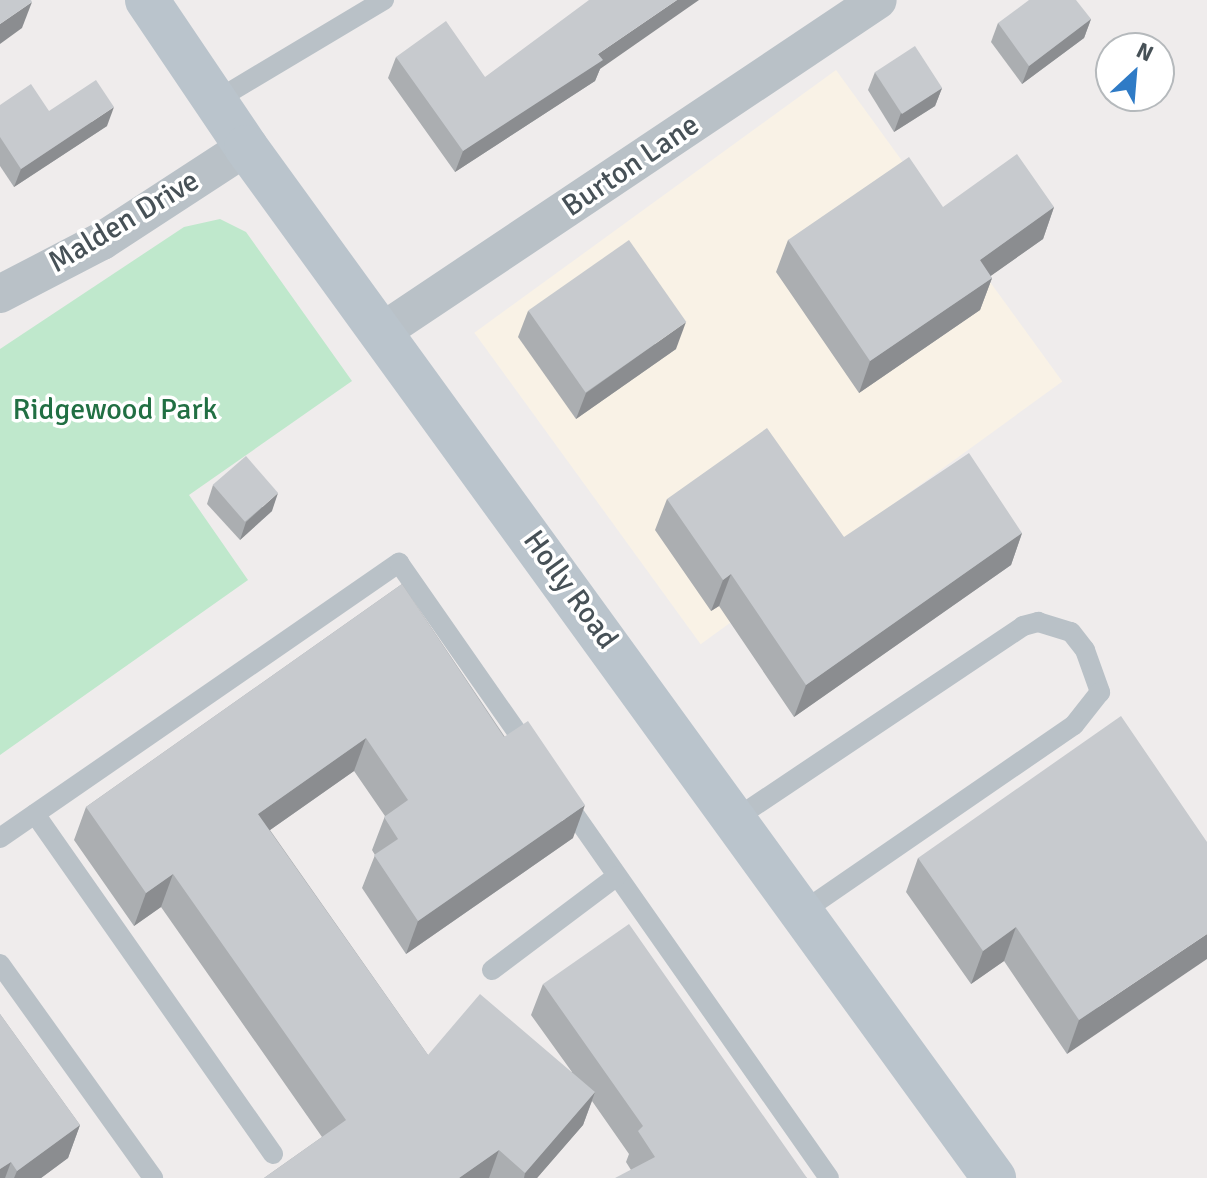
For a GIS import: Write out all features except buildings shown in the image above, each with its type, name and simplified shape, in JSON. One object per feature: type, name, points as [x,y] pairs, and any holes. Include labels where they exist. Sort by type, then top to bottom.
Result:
[{"type":"main road","name":"Holly Road","points":[[161,5],[215,101],[246,147],[383,331],[994,1178]]},
{"type":"street","name":"Burton Lane","points":[[383,331],[878,0]]},
{"type":"street","name":"Malden Drive","points":[[0,294],[102,241],[246,147]]},
{"type":"lane","points":[[215,101],[384,0]]},
{"type":"lane","points":[[0,838],[399,563],[829,1178]]},
{"type":"lane","points":[[735,819],[1023,626],[1038,622],[1071,632],[1085,650],[1100,692],[1074,725],[802,912]]},
{"type":"lane","points":[[35,814],[273,1154]]},
{"type":"lane","points":[[492,970],[617,876]]},
{"type":"lane","points":[[0,964],[146,1175]]},
{"type":"shaded area","points":[[836,70],[1062,381],[701,644],[474,333]]},
{"type":"green space","name":"Ridgewood Park","points":[[220,219],[246,232],[352,381],[189,495],[248,580],[0,755],[0,349],[184,227]]}]
